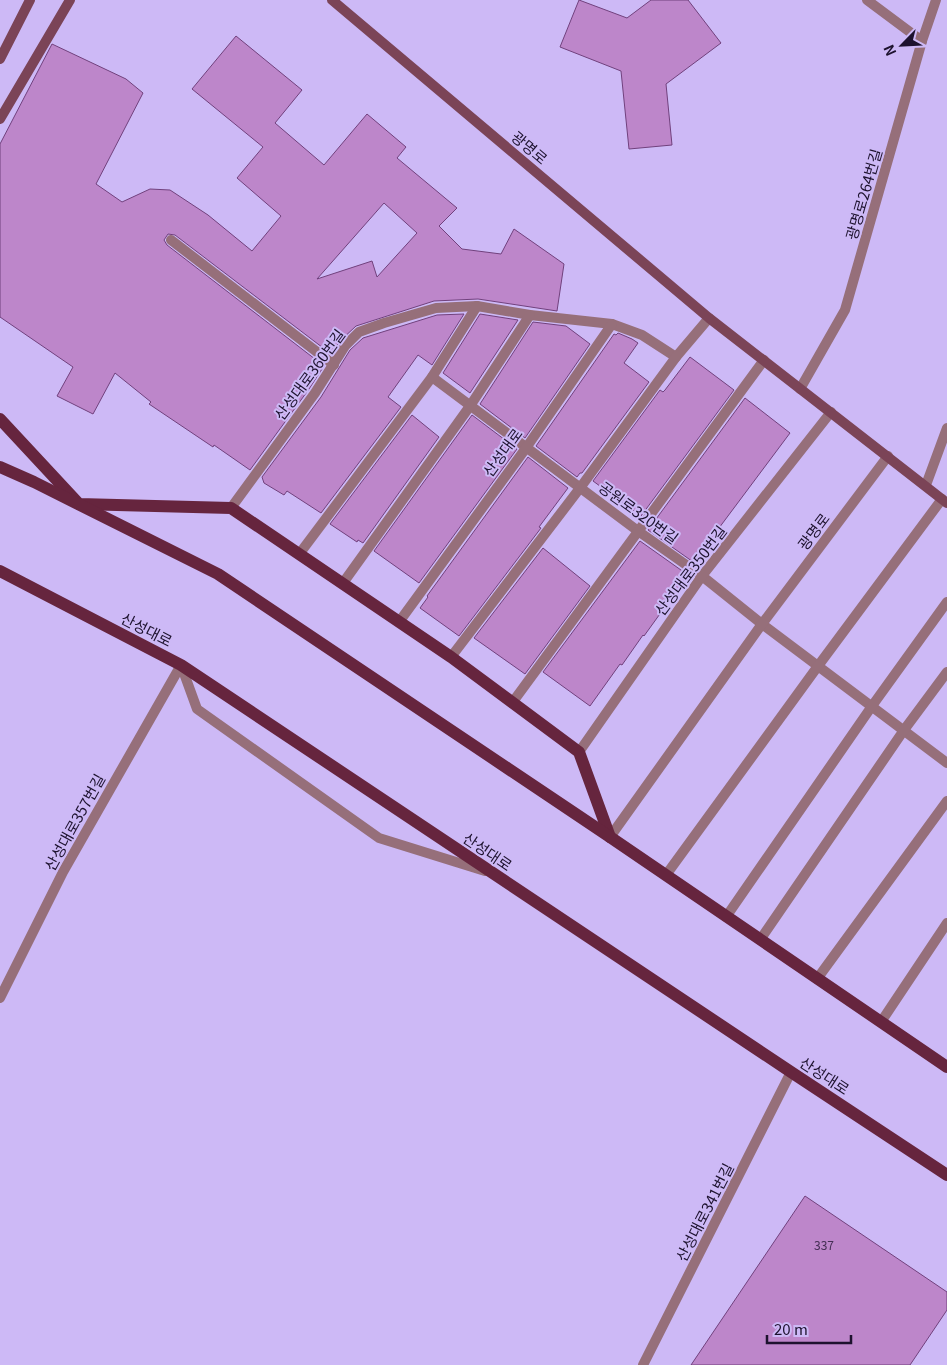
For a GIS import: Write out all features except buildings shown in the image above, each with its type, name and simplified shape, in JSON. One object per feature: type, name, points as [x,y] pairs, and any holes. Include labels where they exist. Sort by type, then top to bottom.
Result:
[{"type":"main road","points":[[0,59],[30,0]]},
{"type":"main road","points":[[0,119],[70,0]]},
{"type":"main road","name":"광명로","points":[[332,0],[709,318],[926,485],[944,501]]},
{"type":"main road","points":[[0,418],[79,504],[231,508],[451,656],[579,752],[610,837]]},
{"type":"main road","points":[[0,467],[79,504],[218,574],[610,837],[947,1067]]},
{"type":"main road","name":"산성대로","points":[[0,571],[182,665],[947,1175]]},
{"type":"street","points":[[867,0],[922,41]]},
{"type":"street","name":"광명로264번길","points":[[800,389],[845,310],[922,41],[936,0]]},
{"type":"street","points":[[171,240],[334,365]]},
{"type":"street","points":[[300,553],[432,377],[477,306]]},
{"type":"street","name":"산성대로360번길","points":[[231,508],[315,393],[345,346],[359,332],[436,308],[477,306],[530,315],[612,324],[642,336],[676,357]]},
{"type":"street","points":[[342,583],[470,406],[530,315]]},
{"type":"street","points":[[451,656],[580,488],[676,357],[709,318]]},
{"type":"street","name":"산성대로","points":[[399,622],[526,448],[612,324]]},
{"type":"street","points":[[512,703],[764,360]]},
{"type":"street","name":"공원로320번길","points":[[432,377],[638,531],[702,576],[762,624],[947,762]]},
{"type":"street","name":"산성대로350번길","points":[[579,752],[702,576],[831,412]]},
{"type":"street","points":[[926,485],[947,428]]},
{"type":"street","name":"광명로","points":[[762,624],[888,456]]},
{"type":"street","name":"광명로","points":[[818,666],[944,501]]},
{"type":"street","points":[[726,917],[872,706],[947,602]]},
{"type":"street","points":[[610,837],[762,624]]},
{"type":"street","points":[[182,665],[197,709],[378,838],[494,874]]},
{"type":"street","name":"산성대로357번길","points":[[0,998],[63,872],[182,665]]},
{"type":"street","points":[[666,875],[818,666]]},
{"type":"street","points":[[760,940],[904,730],[947,672]]},
{"type":"street","points":[[818,979],[947,801]]},
{"type":"street","points":[[881,1022],[947,923]]},
{"type":"street","name":"산성대로341번길","points":[[643,1365],[791,1072]]}]
